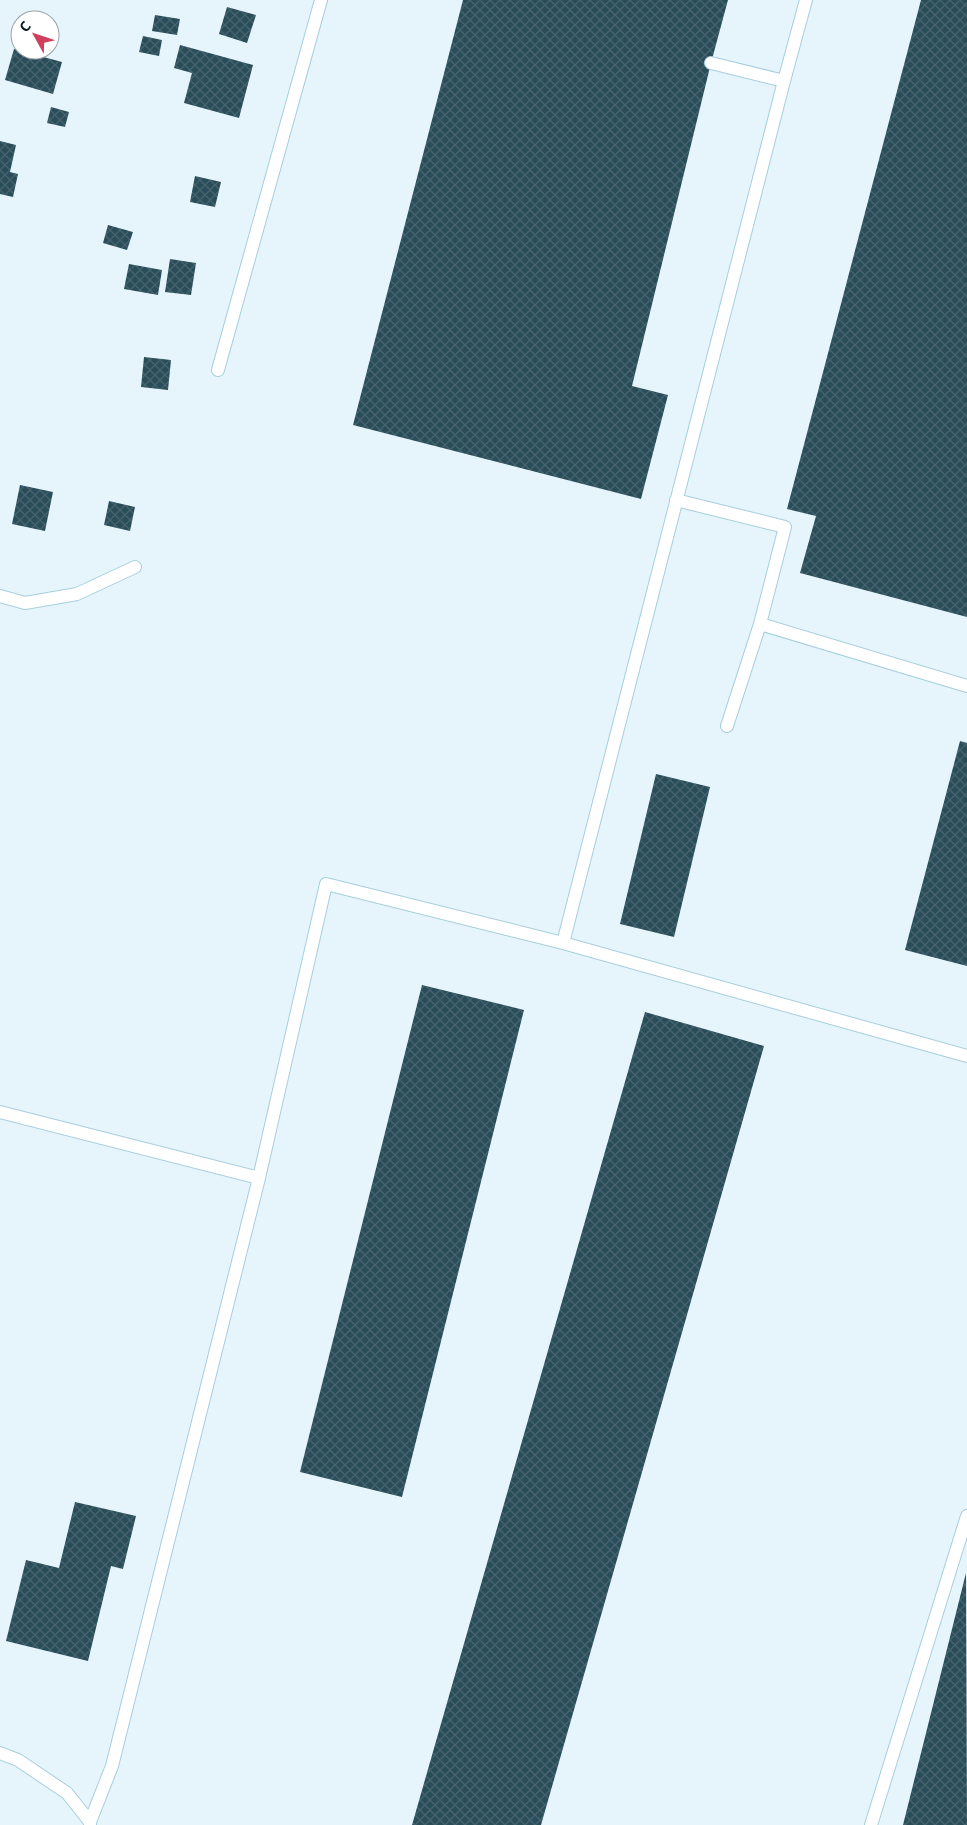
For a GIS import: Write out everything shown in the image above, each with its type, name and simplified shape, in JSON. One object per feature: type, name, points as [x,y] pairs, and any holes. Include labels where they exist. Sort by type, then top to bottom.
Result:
[{"type":"lane","points":[[218,370],[321,0]]},
{"type":"lane","points":[[563,943],[806,0]]},
{"type":"lane","points":[[711,63],[784,81]]},
{"type":"lane","points":[[676,500],[785,527],[760,624],[728,726]]},
{"type":"lane","points":[[0,596],[25,603],[77,594],[136,567]]},
{"type":"lane","points":[[760,624],[967,686]]},
{"type":"lane","points":[[90,1824],[112,1766],[260,1178],[326,884],[563,943],[967,1056]]},
{"type":"lane","points":[[0,1112],[260,1178]]},
{"type":"lane","points":[[871,1825],[967,1516]]},
{"type":"lane","points":[[0,1753],[18,1760],[67,1793],[90,1824]]},
{"type":"building","points":[[463,0],[728,0],[632,386],[668,395],[641,499],[353,425]]},
{"type":"building","points":[[921,0],[967,0],[967,617],[800,573],[816,516],[787,509]]},
{"type":"building","points":[[227,7],[256,15],[247,43],[219,34]]},
{"type":"building","points":[[155,15],[180,19],[177,35],[152,31]]},
{"type":"building","points":[[143,36],[162,40],[159,56],[139,52]]},
{"type":"building","points":[[180,45],[253,65],[239,118],[184,103],[192,73],[174,68]]},
{"type":"building","points":[[11,60],[55,60],[62,62],[53,94],[5,80]]},
{"type":"building","points":[[51,107],[69,112],[65,127],[47,123]]},
{"type":"building","points":[[0,141],[16,145],[10,172],[18,174],[13,197],[0,194]]},
{"type":"building","points":[[195,176],[221,182],[215,207],[190,202]]},
{"type":"building","points":[[108,225],[133,232],[127,250],[103,243]]},
{"type":"building","points":[[170,259],[196,263],[191,295],[165,292]]},
{"type":"building","points":[[129,264],[162,270],[158,295],[124,289]]},
{"type":"building","points":[[144,357],[171,360],[168,390],[141,387]]},
{"type":"building","points":[[20,485],[53,492],[45,531],[12,524]]},
{"type":"building","points":[[109,501],[135,507],[130,531],[104,525]]},
{"type":"building","points":[[960,741],[967,743],[967,966],[905,950]]},
{"type":"building","points":[[656,774],[710,787],[674,937],[620,924]]},
{"type":"building","points":[[422,985],[524,1010],[402,1497],[300,1472]]},
{"type":"building","points":[[645,1012],[764,1046],[541,1825],[412,1825]]},
{"type":"building","points":[[75,1502],[136,1516],[123,1569],[111,1566],[88,1661],[6,1641],[26,1560],[59,1568]]},
{"type":"building","points":[[966,1573],[967,1825],[903,1825]]}]
